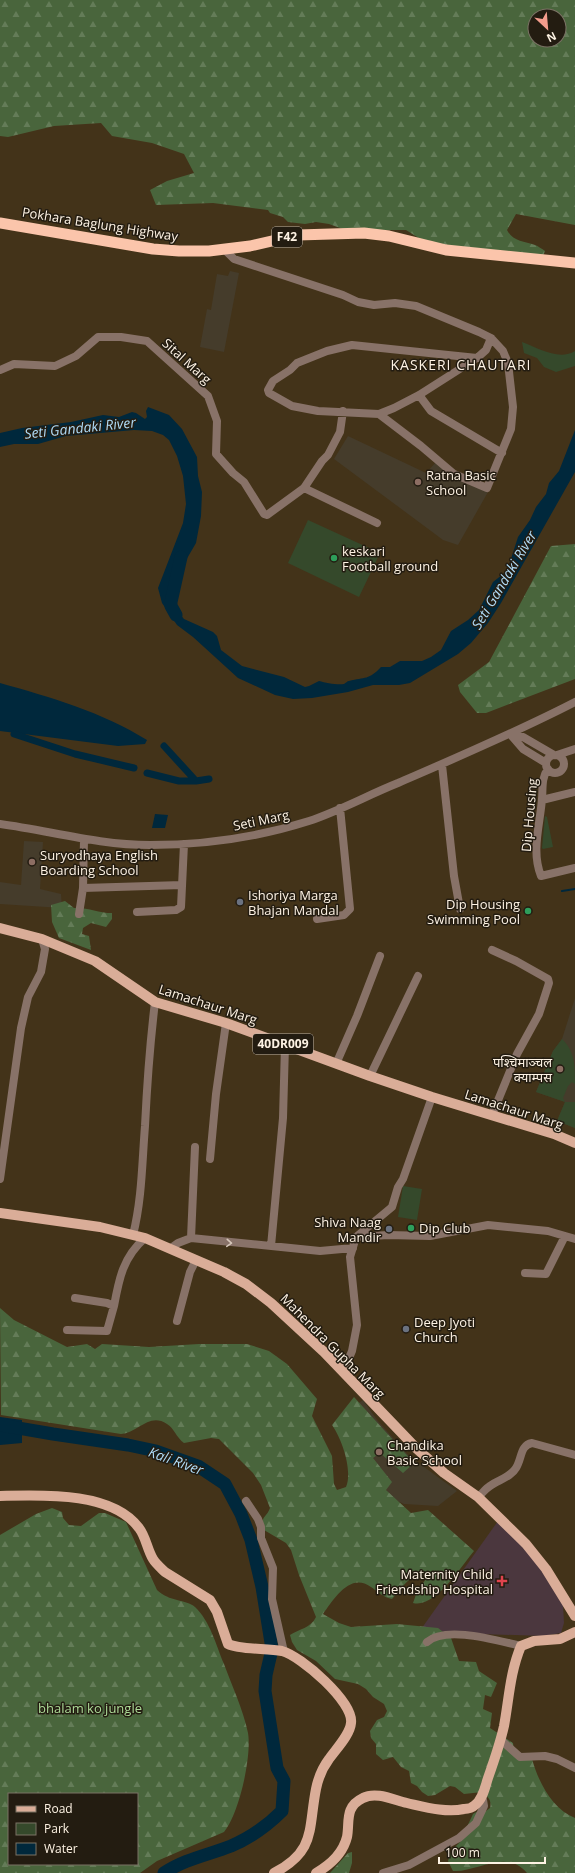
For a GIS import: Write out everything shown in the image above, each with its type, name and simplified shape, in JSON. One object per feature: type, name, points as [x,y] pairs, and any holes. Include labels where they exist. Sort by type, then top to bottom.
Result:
[{"type":"highway","name":"Pokhara Baglung Highway","points":[[0,223],[153,249],[191,252],[250,246],[298,235],[364,233],[389,236],[446,250],[575,263]]},
{"type":"main road","name":"Lamachaur Marg","points":[[0,928],[42,939],[95,961],[155,1002],[226,1023],[370,1076],[432,1097],[554,1134],[575,1143]]},
{"type":"main road","name":"Mahendra Gupha Marg","points":[[0,1213],[100,1227],[145,1238],[171,1248],[246,1284],[271,1303],[343,1372],[417,1449],[444,1473],[478,1497],[526,1544],[546,1569],[575,1616]]},
{"type":"main road","points":[[0,1496],[60,1496],[92,1502],[123,1514],[132,1520],[140,1529],[153,1560],[165,1572],[210,1600],[217,1612],[226,1642],[230,1645],[280,1651],[312,1670],[334,1691],[349,1711],[352,1722],[328,1760],[317,1783],[311,1826],[306,1843],[294,1861],[274,1873]]},
{"type":"main road","points":[[316,1873],[331,1863],[341,1850],[346,1838],[347,1822],[350,1810],[356,1802],[362,1798],[378,1796],[408,1804],[457,1811],[476,1805],[480,1800],[501,1740],[511,1679],[521,1646],[534,1641],[560,1639],[575,1632]]},
{"type":"street","points":[[224,249],[234,259],[343,295],[358,302],[374,305],[395,303],[416,306],[474,329],[491,338],[503,351],[508,363],[512,382],[513,407],[510,430],[502,453],[486,488],[454,474],[421,446],[379,414]]},
{"type":"street","name":"Sital Marg","points":[[0,370],[14,364],[55,366],[76,356],[98,337],[122,337],[147,341],[208,396],[217,421],[216,454],[232,473],[244,482],[264,514],[267,515],[304,488]]},
{"type":"street","points":[[477,358],[352,345],[327,351],[297,363],[290,370],[273,381],[269,388],[270,393],[292,406],[318,411],[379,414],[394,408],[419,394],[477,358],[486,350],[491,338]]},
{"type":"street","points":[[419,394],[431,411],[502,453]]},
{"type":"street","points":[[344,412],[340,432],[328,455],[322,461],[304,488],[376,523]]},
{"type":"street","name":"Seti Marg","points":[[0,824],[84,840],[119,844],[184,844],[217,842],[276,830],[310,820],[442,765],[510,735],[575,702]]},
{"type":"street","points":[[510,735],[523,737],[555,755],[563,761],[563,769],[556,773],[523,749],[510,735]]},
{"type":"street","points":[[547,766],[549,758],[575,749]]},
{"type":"street","points":[[442,765],[454,876],[460,909]]},
{"type":"street","name":"Dip Housing","points":[[547,766],[543,779],[542,800],[537,830],[536,853],[541,876],[575,868]]},
{"type":"street","points":[[542,800],[575,792]]},
{"type":"street","points":[[317,919],[344,915],[350,909],[340,808]]},
{"type":"street","points":[[79,914],[83,888],[84,840]]},
{"type":"street","points":[[137,912],[176,910],[181,907],[184,844]]},
{"type":"street","points":[[83,888],[182,885]]},
{"type":"street","points":[[0,1179],[21,1028],[28,997],[41,972],[45,949],[42,939]]},
{"type":"street","points":[[492,950],[548,979],[549,983],[539,1014],[517,1054],[492,1115]]},
{"type":"street","points":[[336,1064],[357,1016],[380,956]]},
{"type":"street","points":[[370,1076],[418,976]]},
{"type":"street","points":[[133,1235],[138,1215],[155,1002]]},
{"type":"street","points":[[210,1159],[216,1094],[226,1023]]},
{"type":"street","points":[[271,1246],[283,1118],[285,1045]]},
{"type":"street","points":[[343,1372],[352,1351],[357,1325],[350,1257],[356,1237],[392,1207],[398,1186],[406,1173],[432,1097]]},
{"type":"street","points":[[191,1238],[195,1147]]},
{"type":"street","points":[[356,1237],[388,1235],[430,1236],[488,1225],[548,1231],[575,1239]]},
{"type":"street","points":[[525,1273],[546,1274],[565,1236]]},
{"type":"street","points":[[67,1330],[106,1331],[125,1263],[133,1248],[145,1238]]},
{"type":"street","points":[[171,1248],[178,1243],[191,1238],[320,1251],[353,1248]]},
{"type":"street","points":[[177,1321],[190,1272],[196,1260]]},
{"type":"street","points":[[75,1298],[107,1303],[114,1306]]},
{"type":"street","points":[[478,1497],[489,1487],[514,1472],[517,1468],[524,1446],[527,1444],[532,1443],[575,1455]]},
{"type":"street","points":[[246,1501],[258,1519],[261,1527],[260,1538],[273,1568],[272,1599],[280,1651]]},
{"type":"street","points":[[427,1642],[437,1636],[454,1635],[484,1638],[521,1646]]},
{"type":"street","points":[[501,1740],[520,1757],[545,1756],[557,1759],[575,1768]]},
{"type":"street","points":[[383,1873],[409,1864],[460,1838],[473,1826],[483,1809],[483,1800],[480,1800]]},
{"type":"shaded area","points":[[230,271],[239,273],[224,352],[200,347],[207,309],[211,310],[217,274],[228,276]]},
{"type":"shaded area","name":"Ratna Basic School","points":[[348,436],[426,473],[436,462],[488,492],[458,545],[443,540],[334,459]]},
{"type":"shaded area","name":"Suryodhaya English Boarding School","points":[[24,841],[43,842],[40,889],[61,894],[62,908],[0,904],[0,882],[21,885]]},
{"type":"shaded area","name":"पश्‍चिमाञ्‍चल क्याम्पस","points":[[575,998],[575,1128],[557,1121],[565,1102],[536,1092],[553,1051],[562,1039]]},
{"type":"shaded area","name":"Chandika Basic School","points":[[363,1400],[377,1420],[409,1456],[457,1491],[438,1506],[404,1504],[393,1499],[340,1416]]},
{"type":"shaded area","name":"Maternity Child Friendship Hospital","points":[[498,1521],[533,1557],[563,1605],[564,1623],[561,1633],[543,1636],[419,1632]]},
{"type":"green space","points":[[0,0],[575,0],[575,225],[516,214],[507,230],[512,237],[536,245],[545,251],[543,256],[495,259],[422,240],[406,230],[387,230],[374,234],[354,233],[329,224],[316,222],[305,224],[288,222],[283,217],[270,213],[268,210],[213,203],[156,205],[150,190],[167,181],[194,173],[184,154],[152,143],[112,136],[101,123],[54,126],[8,137],[0,136]]},
{"type":"green space","points":[[522,342],[555,354],[569,354],[575,351],[575,366],[556,372],[544,367],[537,358],[524,353]]},
{"type":"green space","name":"keskari Football ground","points":[[308,520],[380,553],[359,597],[288,563]]},
{"type":"green space","points":[[575,544],[575,679],[486,713],[477,713],[460,692],[458,685],[489,662],[551,546]]},
{"type":"green space","points":[[545,816],[547,817],[553,847],[543,849],[542,848]]},
{"type":"green space","points":[[65,901],[74,908],[112,913],[112,919],[106,927],[91,923],[83,928],[82,934],[89,936],[91,950],[59,938],[52,922],[51,905]]},
{"type":"green space","name":"पश्‍चिमाञ्‍चल क्याम्पस","points":[[562,1039],[570,1049],[575,1071],[575,1084],[572,1082],[568,1086],[563,1098],[565,1102],[536,1092],[553,1051]]},
{"type":"green space","points":[[565,1102],[575,1102],[575,1128],[557,1121]]},
{"type":"green space","points":[[403,1186],[422,1189],[417,1220],[398,1217]]},
{"type":"green space","points":[[0,1308],[14,1320],[67,1347],[87,1344],[95,1349],[102,1344],[149,1347],[199,1344],[247,1344],[269,1351],[287,1364],[317,1399],[312,1416],[332,1456],[334,1484],[337,1490],[346,1487],[348,1473],[343,1447],[332,1425],[354,1397],[414,1463],[403,1473],[380,1453],[373,1458],[392,1482],[386,1490],[411,1513],[428,1510],[474,1551],[439,1593],[421,1603],[413,1603],[417,1592],[428,1576],[426,1574],[415,1576],[403,1586],[392,1599],[383,1596],[363,1583],[349,1585],[337,1595],[323,1614],[339,1623],[351,1627],[397,1624],[438,1628],[451,1638],[459,1661],[476,1662],[479,1671],[497,1683],[491,1697],[485,1695],[483,1709],[492,1713],[490,1728],[513,1743],[514,1751],[532,1759],[538,1776],[547,1793],[559,1808],[575,1818],[575,1873],[527,1873],[519,1866],[510,1862],[491,1863],[462,1871],[453,1871],[448,1861],[451,1851],[460,1842],[473,1814],[480,1810],[486,1811],[490,1808],[489,1799],[482,1792],[464,1794],[455,1787],[450,1786],[435,1795],[428,1796],[422,1792],[417,1786],[411,1783],[409,1771],[401,1767],[393,1757],[383,1760],[376,1754],[376,1744],[371,1738],[370,1731],[377,1720],[384,1717],[387,1711],[384,1704],[358,1684],[335,1679],[316,1661],[297,1650],[290,1635],[311,1624],[316,1617],[299,1575],[291,1550],[286,1543],[264,1530],[263,1519],[270,1508],[261,1485],[253,1473],[219,1439],[211,1438],[184,1443],[167,1424],[161,1421],[155,1420],[127,1433],[121,1434],[1,1415]]},
{"type":"green space","name":"bhalam ko jungle","points":[[52,1508],[62,1512],[63,1518],[69,1525],[81,1526],[99,1513],[105,1513],[126,1522],[157,1590],[167,1597],[191,1604],[205,1619],[237,1698],[246,1724],[249,1743],[246,1770],[239,1799],[230,1824],[224,1832],[157,1861],[140,1873],[0,1873],[0,1535],[36,1514]]},
{"type":"green space","points":[[352,1852],[352,1863],[349,1873],[330,1873],[348,1853]]},
{"type":"water","points":[[148,407],[169,415],[182,429],[197,457],[198,476],[202,492],[201,516],[196,543],[171,586],[171,598],[174,607],[184,619],[213,632],[217,636],[221,650],[242,666],[284,677],[305,687],[319,681],[332,684],[344,684],[348,681],[370,676],[381,667],[390,667],[400,661],[422,661],[441,650],[451,631],[468,620],[479,610],[493,582],[507,571],[518,537],[530,520],[536,507],[546,494],[549,483],[559,471],[575,430],[575,472],[501,603],[488,623],[471,643],[458,654],[410,683],[399,685],[373,685],[348,692],[312,698],[293,699],[275,695],[238,678],[193,637],[177,625],[162,603],[158,588],[183,523],[186,504],[183,476],[177,456],[169,440],[163,435],[152,431],[134,430],[66,436],[38,444],[14,444],[0,447],[0,433],[22,428],[71,422],[103,415],[119,417],[132,412],[145,419],[147,417],[146,411]]},
{"type":"water","points":[[0,683],[94,713],[147,740],[145,744],[118,746],[0,731]]},
{"type":"water","points":[[155,814],[168,815],[165,828],[152,828]]},
{"type":"water","points":[[0,1417],[22,1420],[22,1443],[0,1445]]},
{"type":"waterway","name":"Seti Gandaki River","points":[[176,615],[171,606],[171,602],[181,557]]},
{"type":"waterway","points":[[14,734],[75,754],[134,768]]},
{"type":"waterway","points":[[164,746],[196,781],[209,779]]},
{"type":"waterway","points":[[147,773],[179,781],[196,781]]},
{"type":"waterway","points":[[562,891],[575,889]]},
{"type":"waterway","name":"Kali River","points":[[0,1425],[128,1445],[156,1451],[198,1466],[225,1484],[241,1514],[251,1540],[262,1587],[272,1649],[266,1675],[265,1691],[277,1768],[284,1781],[282,1811],[264,1827],[245,1839],[231,1846],[188,1861],[164,1873]]},
{"type":"place","name":"Ratna Basic School","points":[[418,482]]},
{"type":"place","name":"keskari Football ground","points":[[334,558]]},
{"type":"place","name":"Suryodhaya English Boarding School","points":[[32,862]]},
{"type":"place","name":"Ishoriya Marga Bhajan Mandal","points":[[240,902]]},
{"type":"place","name":"Dip Housing Swimming Pool","points":[[528,911]]},
{"type":"place","name":"पश्‍चिमाञ्‍चल क्याम्पस","points":[[560,1069]]},
{"type":"place","name":"Dip Club","points":[[411,1228]]},
{"type":"place","name":"Shiva Naag Mandir","points":[[389,1229]]},
{"type":"place","name":"Deep Jyoti Church","points":[[406,1329]]},
{"type":"place","name":"Chandika Basic School","points":[[379,1452]]},
{"type":"place","name":"Maternity Child Friendship Hospital","points":[[502,1581]]},
{"type":"district","name":"KASKERI CHAUTARI","points":[[461,365]]}]
